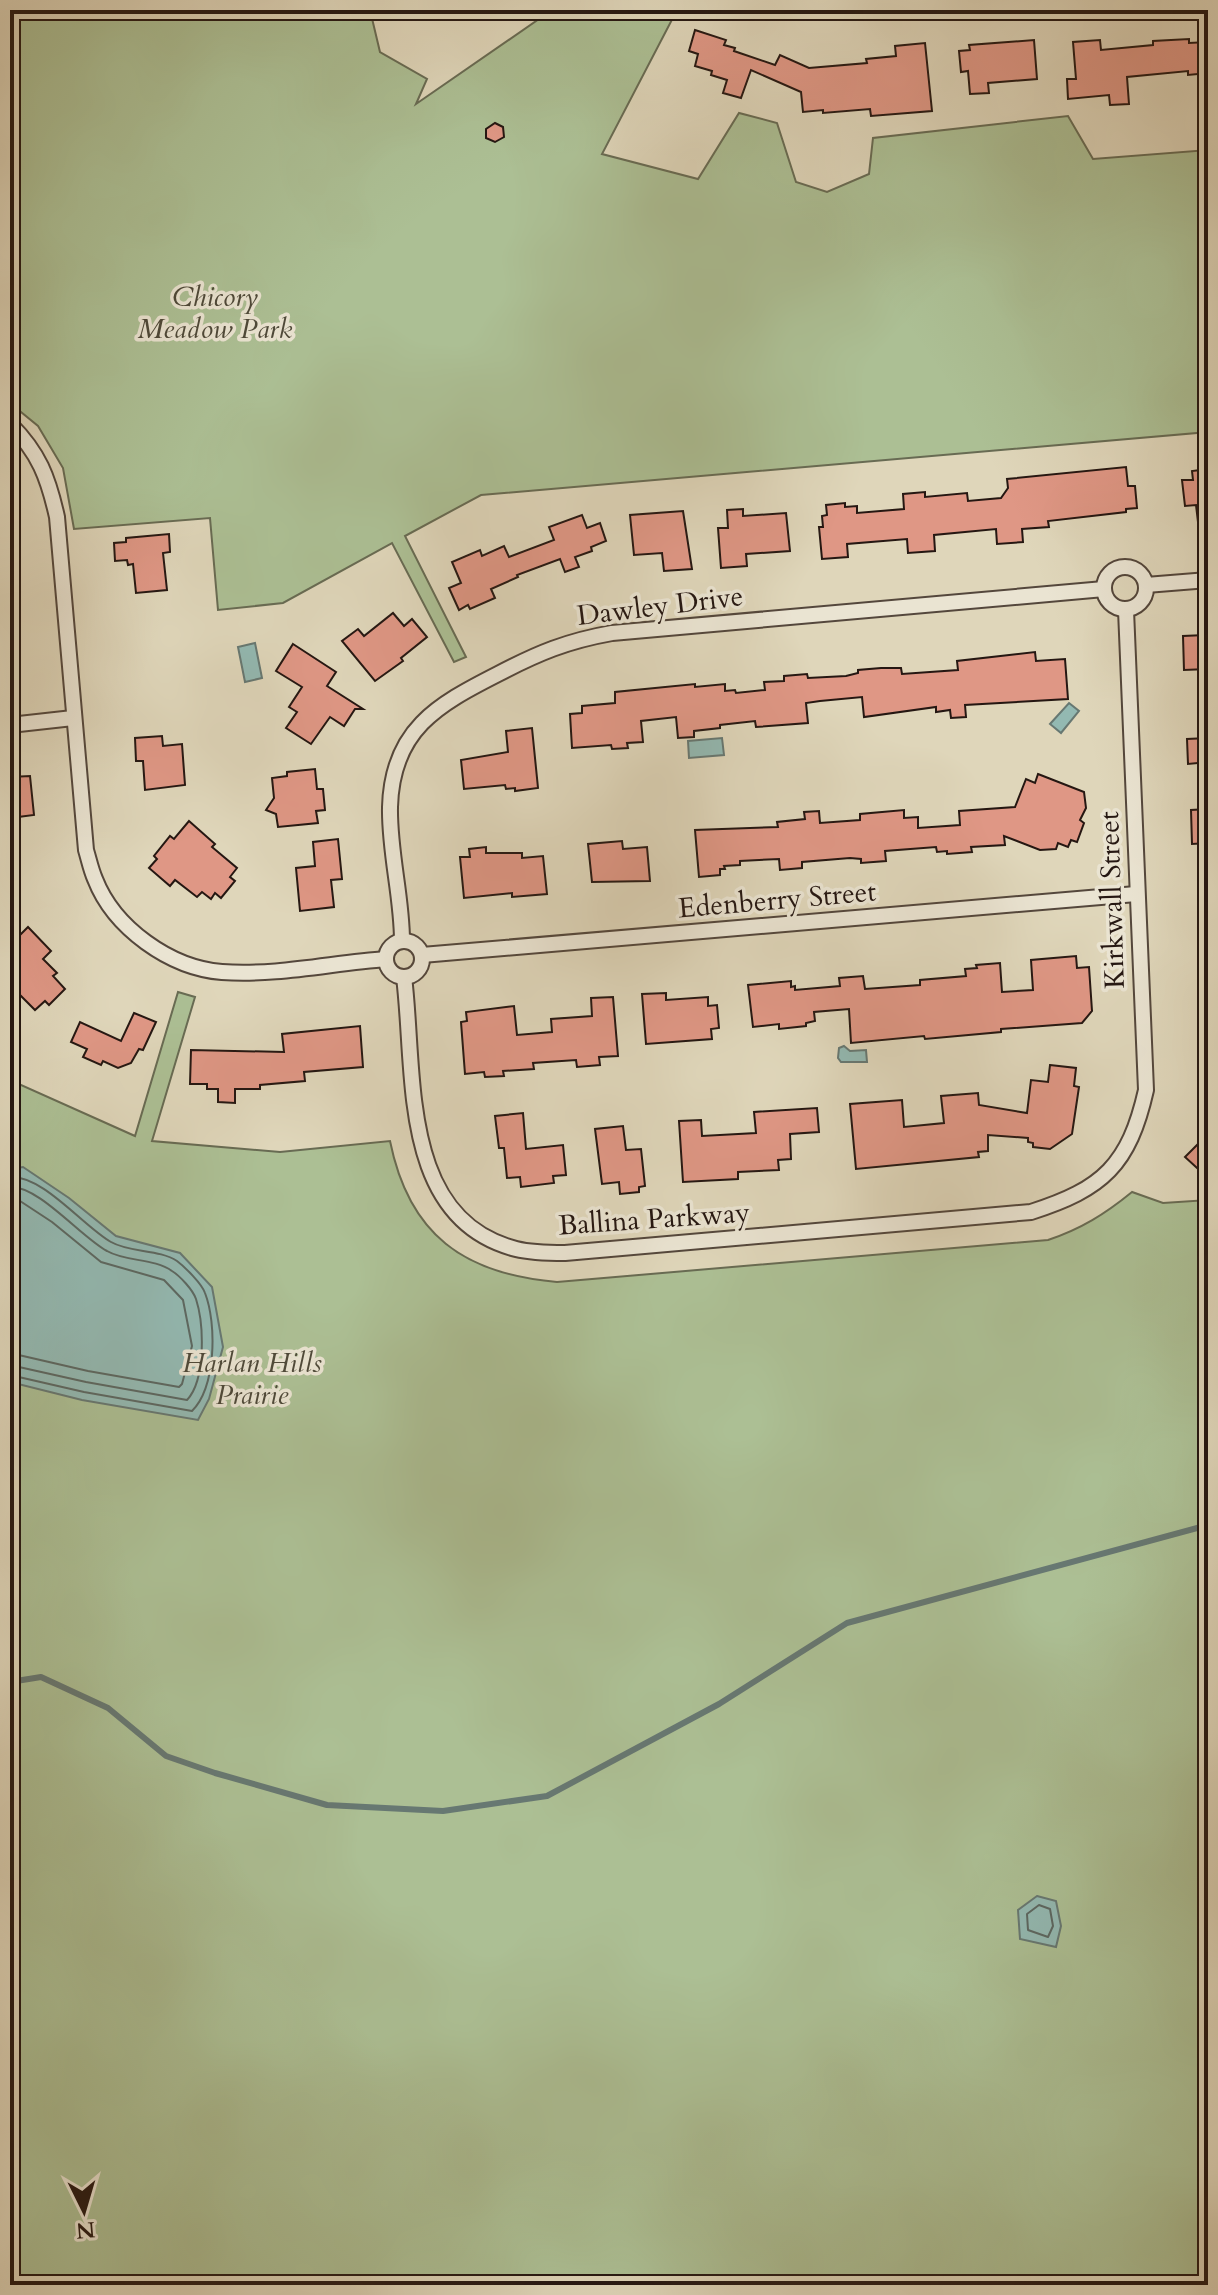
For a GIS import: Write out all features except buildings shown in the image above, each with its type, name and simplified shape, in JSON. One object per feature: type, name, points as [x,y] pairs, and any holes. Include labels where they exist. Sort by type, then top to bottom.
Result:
[{"type":"street","points":[[10,424],[28,442],[43,466],[57,517],[86,850],[95,881],[111,908],[131,930],[155,949],[184,963],[219,972],[251,972],[386,959]]},
{"type":"street","points":[[1127,567],[1140,572],[1146,585],[1142,602],[1126,610],[1113,606],[1105,596],[1108,576],[1119,568],[1127,567]]},
{"type":"street","points":[[1146,585],[1208,580]]},
{"type":"street","name":"Dawley Drive","points":[[402,941],[390,809],[392,785],[406,745],[427,717],[450,699],[534,656],[572,640],[612,633],[1104,589]]},
{"type":"street","name":"Kirkwall Street","points":[[1105,1177],[1129,1147],[1146,1090],[1126,610]]},
{"type":"street","points":[[10,725],[73,718]]},
{"type":"street","name":"Edenberry Street","points":[[422,955],[1136,894]]},
{"type":"street","points":[[402,941],[413,943],[422,955],[418,970],[404,977],[393,973],[386,959],[393,944],[402,941]]},
{"type":"street","name":"Ballina Parkway","points":[[404,977],[419,1140],[427,1167],[443,1198],[462,1220],[483,1235],[518,1249],[565,1253],[1031,1212],[1068,1200],[1105,1177]]},
{"type":"green space","name":"Chicory Meadow Park","points":[[10,10],[370,10],[380,52],[427,79],[416,104],[552,10],[677,10],[602,154],[698,179],[739,113],[777,123],[796,182],[827,192],[869,174],[873,138],[1068,116],[1093,159],[1208,150],[1208,432],[481,495],[405,536],[466,657],[454,662],[392,543],[283,603],[218,610],[210,518],[74,529],[63,468],[38,426],[10,403]]},
{"type":"green space","name":"Harlan Hills Prairie","points":[[178,992],[195,997],[152,1141],[280,1152],[390,1141],[411,1202],[427,1225],[446,1244],[468,1259],[524,1278],[557,1282],[1048,1240],[1092,1220],[1132,1192],[1163,1203],[1208,1200],[1208,2285],[10,2285],[10,1080],[135,1136]]},
{"type":"water","points":[[255,643],[262,678],[245,682],[238,647]]},
{"type":"water","points":[[1069,703],[1079,711],[1061,733],[1050,724]]},
{"type":"water","points":[[722,738],[724,755],[689,758],[688,741]]},
{"type":"water","points":[[844,1046],[850,1051],[866,1050],[867,1062],[841,1062],[838,1058],[839,1048]]},
{"type":"water","points":[[23,1167],[69,1198],[116,1236],[180,1253],[212,1287],[223,1347],[209,1399],[198,1420],[82,1400],[10,1382],[10,1169]]},
{"type":"water","points":[[1037,1896],[1056,1901],[1061,1926],[1056,1947],[1020,1939],[1018,1910]]},
{"type":"waterway","points":[[10,1682],[41,1677],[108,1708],[166,1756],[215,1773],[327,1805],[443,1811],[547,1796],[719,1704],[847,1623],[1208,1525]]}]
